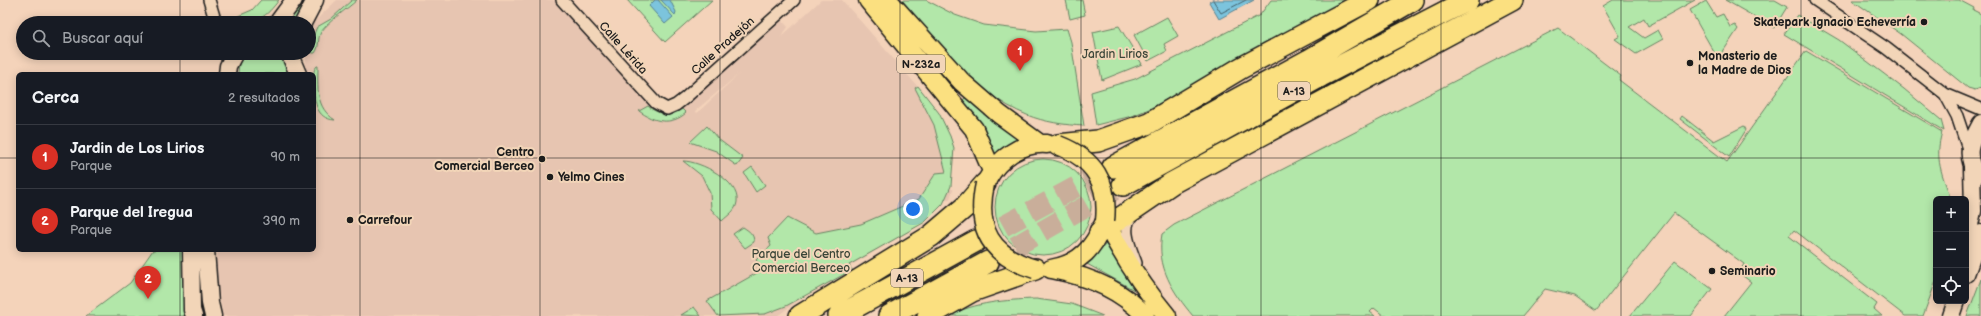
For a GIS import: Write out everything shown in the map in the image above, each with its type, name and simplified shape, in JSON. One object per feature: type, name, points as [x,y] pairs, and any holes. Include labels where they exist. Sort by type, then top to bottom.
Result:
[{"type":"highway","points":[[1049,145],[1098,141],[1149,122],[1241,68],[1369,0]]},
{"type":"highway","points":[[1241,68],[1390,0]]},
{"type":"highway","name":"A-13","points":[[1113,167],[1302,64],[1413,0]]},
{"type":"highway","name":"A-13","points":[[1123,186],[1321,76],[1468,0]]},
{"type":"highway","points":[[1352,86],[1472,0]]},
{"type":"highway","points":[[1104,227],[1162,190],[1512,0]]},
{"type":"highway","points":[[800,316],[931,236],[965,206],[988,178]]},
{"type":"highway","name":"A-13","points":[[839,316],[976,241]]},
{"type":"highway","name":"A-13","points":[[888,316],[988,262]]},
{"type":"highway","points":[[928,316],[972,291],[1043,269]]},
{"type":"main road","points":[[282,16],[294,0]]},
{"type":"main road","points":[[307,16],[316,0]]},
{"type":"main road","name":"N-232a","points":[[868,0],[974,129],[988,178]]},
{"type":"main road","name":"N-232a","points":[[888,0],[962,82],[999,114],[1049,145],[1077,154],[1086,161],[1097,174],[1104,188],[1106,204],[1104,227]]},
{"type":"main road","points":[[228,72],[228,66],[231,60]]},
{"type":"main road","points":[[1969,232],[1972,218],[1974,196],[1974,166],[1971,141],[1980,127]]},
{"type":"main road","points":[[1049,145],[1021,148],[1005,157],[988,178],[981,203],[982,221],[990,238],[1001,253],[1017,264],[1075,274],[1099,283],[1139,308],[1146,316]]},
{"type":"main road","points":[[1043,269],[1068,264],[1082,256],[1094,244],[1104,227],[1148,293],[1168,316]]},
{"type":"main road","points":[[1968,268],[1981,233]]},
{"type":"main road","points":[[191,252],[192,310],[194,316]]},
{"type":"main road","points":[[206,252],[210,303],[213,316]]},
{"type":"main road","points":[[1940,316],[1945,304]]},
{"type":"main road","points":[[1951,316],[1955,304]]},
{"type":"street","points":[[209,0],[214,16]]},
{"type":"street","name":"Calle Lérida","points":[[562,0],[656,104],[667,109]]},
{"type":"street","name":"Calle Pradejón","points":[[667,109],[676,105],[685,98],[794,0]]},
{"type":"street","points":[[1815,0],[1886,48],[1945,94],[1981,109]]},
{"type":"street","points":[[1945,94],[1957,116],[1974,166]]},
{"type":"street","points":[[1148,293],[1128,240],[1127,226],[1131,216],[1162,190]]},
{"type":"shaded area","name":"Centro Comercial Berceo","points":[[337,0],[563,0],[667,109],[777,15],[788,27],[781,37],[821,0],[842,0],[926,96],[939,113],[954,148],[950,189],[953,189],[950,199],[946,199],[925,222],[831,277],[777,316],[223,316],[215,269],[217,252],[316,252],[316,72],[306,72],[306,60],[316,60],[316,20]],"holes":[[[740,73],[697,113],[695,111]]]},
{"type":"green space","points":[[261,0],[279,0],[264,16],[238,16],[252,10]]},
{"type":"green space","points":[[352,0],[357,0],[333,19],[321,32],[316,52],[316,29],[317,27],[331,19]]},
{"type":"green space","points":[[627,0],[712,0],[665,42]]},
{"type":"green space","points":[[902,0],[926,0],[955,15],[984,25],[1036,31],[1067,29],[1071,42],[1084,126],[1040,120],[1008,106],[990,94],[943,49]]},
{"type":"green space","points":[[1066,0],[1082,0],[1085,15],[1070,19]]},
{"type":"green space","points":[[1271,0],[1350,0],[1149,109],[1132,116],[1096,125],[1091,92],[1135,79],[1260,15]]},
{"type":"green space","points":[[1613,0],[1695,0],[1648,26],[1644,18],[1629,27],[1644,38],[1658,30],[1663,39],[1636,54],[1615,39],[1620,36],[1603,6]]},
{"type":"green space","points":[[1725,0],[1775,0],[1787,7],[1774,28]]},
{"type":"green space","name":"Skatepark Ignacio Echeverría","points":[[1852,0],[1959,0],[1974,8],[1973,10],[1981,14],[1981,88],[1975,90],[1968,88],[1901,34]]},
{"type":"green space","points":[[1706,1],[1716,17],[1723,14],[1730,27],[1735,25],[1738,29],[1718,59],[1690,10]]},
{"type":"green space","points":[[304,2],[306,3],[300,16],[293,16]]},
{"type":"green space","points":[[1797,15],[1839,40],[1904,89],[1941,120],[1944,131],[1784,34]]},
{"type":"green space","points":[[1167,17],[1178,36],[1164,44],[1167,51],[1148,61],[1134,35]]},
{"type":"green space","name":"Jardin Lirios","points":[[1119,26],[1142,64],[1102,80],[1093,32]]},
{"type":"green space","points":[[1558,28],[1621,76],[1619,80],[1727,162],[1806,51],[1942,132],[1939,158],[1942,174],[1950,196],[1933,196],[1933,289],[1923,316],[1905,316],[1794,230],[1789,236],[1877,304],[1874,309],[1882,316],[1724,316],[1751,282],[1739,273],[1744,264],[1674,213],[1596,311],[1575,296],[1545,289],[1523,316],[1384,316],[1374,308],[1370,312],[1375,316],[1193,316],[1179,298],[1164,268],[1161,246],[1162,234],[1174,225]]},
{"type":"green space","points":[[241,60],[285,60],[289,72],[238,72],[239,63]]},
{"type":"green space","points":[[318,66],[318,89],[321,103],[324,109],[335,120],[328,119],[323,116],[317,107],[316,72],[314,72]]},
{"type":"green space","name":"Parque del Centro Comercial Berceo","points":[[918,86],[939,113],[954,148],[951,186],[943,204],[925,222],[849,265],[852,270],[786,306],[765,314],[718,316],[707,301],[764,269],[756,260],[771,246],[768,238],[787,218],[816,233],[861,224],[919,199],[936,173],[946,172],[934,125],[915,88]]},
{"type":"green space","points":[[966,97],[1019,139],[994,156],[962,101]]},
{"type":"green space","points":[[648,106],[664,114],[673,113],[682,109],[686,113],[674,120],[662,121],[651,118],[639,111]]},
{"type":"green space","points":[[1682,116],[1714,141],[1744,126],[1746,130],[1729,157],[1680,119]]},
{"type":"green space","points":[[707,126],[718,139],[743,158],[737,166],[716,151],[690,142]]},
{"type":"green space","points":[[1043,159],[1061,163],[1070,167],[1077,173],[1083,180],[1087,189],[1091,207],[1087,225],[1083,234],[1077,241],[1070,247],[1061,251],[1043,255],[1025,251],[1016,247],[1009,241],[1003,234],[999,225],[995,207],[999,189],[1003,180],[1009,173],[1016,167],[1025,163]]},
{"type":"green space","points":[[683,161],[699,164],[708,168],[726,180],[732,187],[736,194],[737,202],[735,208],[722,221],[711,209],[710,193],[702,176]]},
{"type":"green space","points":[[752,167],[765,185],[756,192],[744,173]]},
{"type":"green space","points":[[743,227],[751,233],[754,239],[754,242],[745,248],[733,234]]},
{"type":"green space","points":[[1107,243],[1134,290],[1087,264]]},
{"type":"green space","points":[[152,252],[186,252],[188,316],[86,316],[130,283]]},
{"type":"green space","points":[[1675,261],[1712,289],[1691,316],[1630,316]]},
{"type":"green space","points":[[1981,279],[1981,316],[1967,316]]},
{"type":"green space","points":[[1036,299],[1072,304],[1103,316],[948,316],[980,305],[1013,300]]},
{"type":"green space","points":[[694,307],[701,316],[681,315]]},
{"type":"water","points":[[655,0],[658,0],[673,17],[665,24],[649,6]]},
{"type":"water","points":[[661,0],[670,0],[676,12],[675,15]]},
{"type":"water","points":[[1212,0],[1254,0],[1219,19],[1209,2]]},
{"type":"tunnel","points":[[976,241],[1113,167]]},
{"type":"tunnel","points":[[988,262],[1123,185]]},
{"type":"place","name":"Skatepark Ignacio Echeverría","points":[[1924,22]]},
{"type":"place","name":"Monasterio de la Madre de Dios","points":[[1690,63]]},
{"type":"place","name":"Jardin de Los Lirios","points":[[1020,71]]},
{"type":"place","name":"Centro Comercial Berceo","points":[[542,159]]},
{"type":"place","name":"Yelmo Cines","points":[[550,177]]},
{"type":"place","name":"Carrefour","points":[[350,220]]},
{"type":"place","name":"Seminario","points":[[1712,271]]},
{"type":"place","name":"Parque del Iregua","points":[[148,299]]}]
